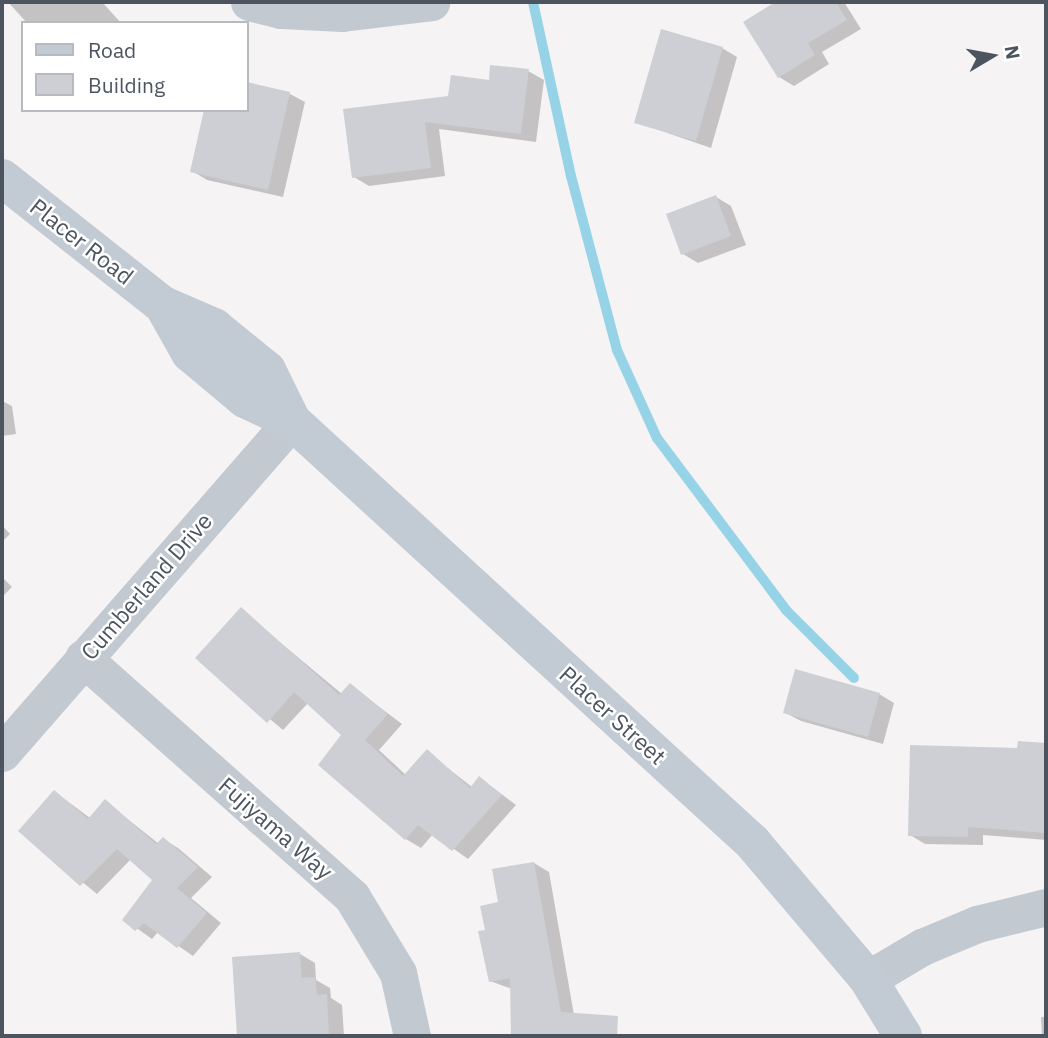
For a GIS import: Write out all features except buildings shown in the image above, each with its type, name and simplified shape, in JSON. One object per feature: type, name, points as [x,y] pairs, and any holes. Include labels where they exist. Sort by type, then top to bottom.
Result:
[{"type":"main road","name":"Placer Road","points":[[2,178],[163,304],[214,327],[267,370],[292,421]]},
{"type":"main road","name":"Placer Street","points":[[292,421],[752,842],[868,979],[904,1036]]},
{"type":"street","points":[[249,2],[281,10],[342,13],[431,2]]},
{"type":"street","name":"Cumberland Drive","points":[[2,752],[292,421]]},
{"type":"street","name":"Fujiyama Way","points":[[83,658],[352,897],[398,973],[412,1036]]},
{"type":"street","points":[[868,979],[922,947],[977,924],[1046,907]]},
{"type":"waterway","points":[[533,2],[571,176],[617,350],[657,438],[786,610],[854,678]]}]
